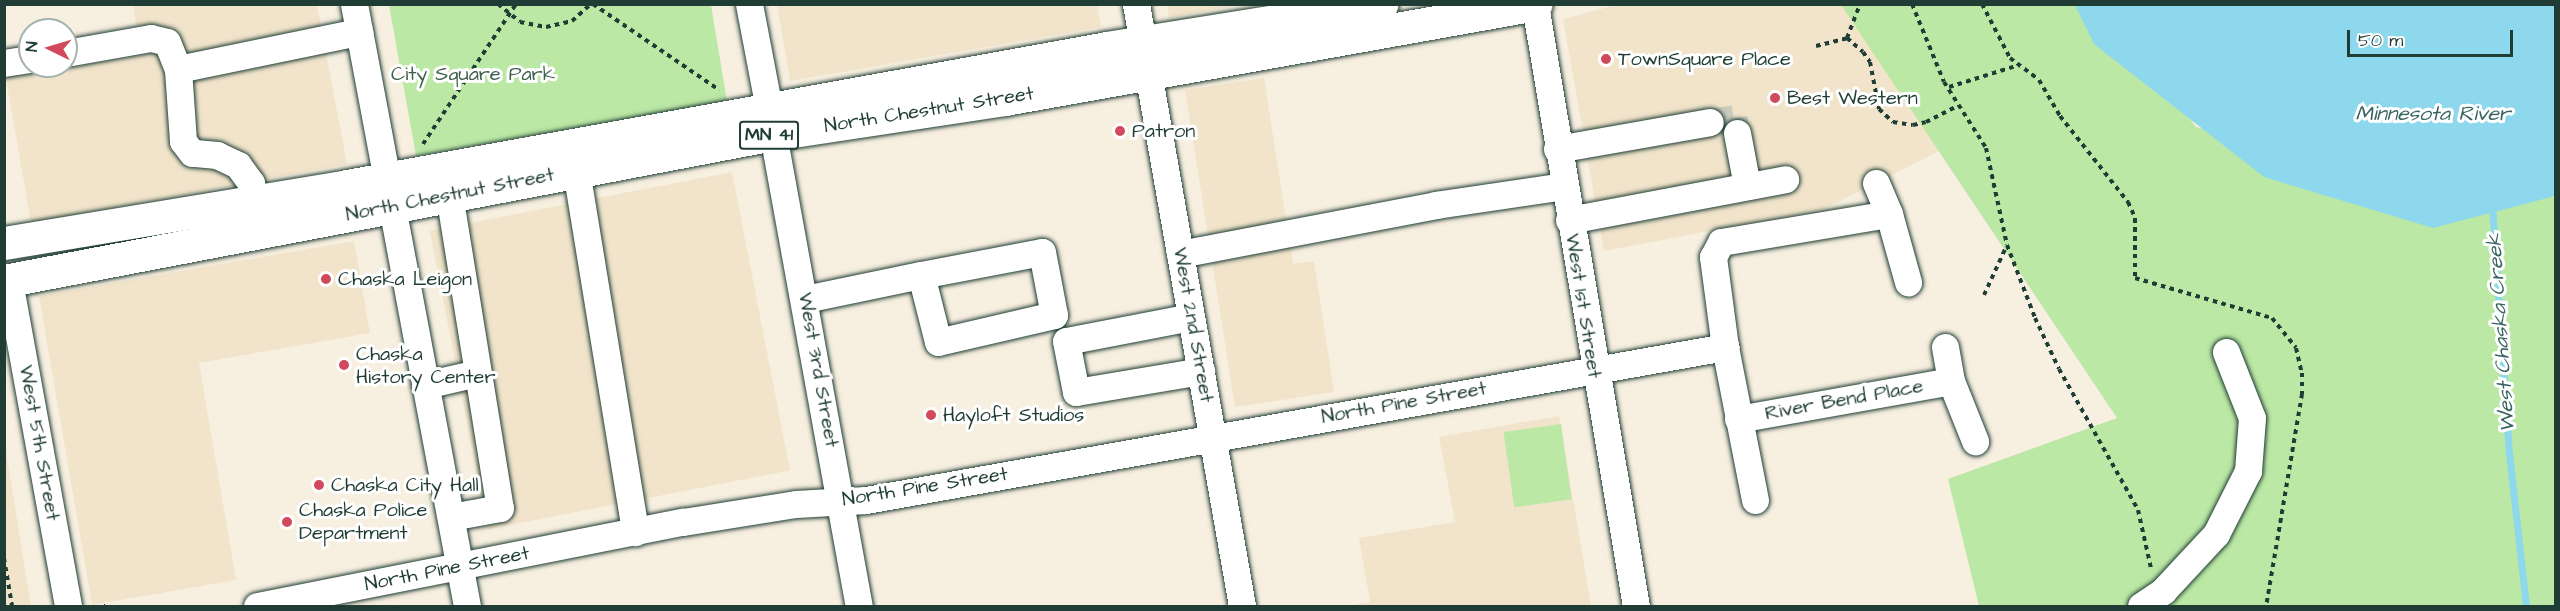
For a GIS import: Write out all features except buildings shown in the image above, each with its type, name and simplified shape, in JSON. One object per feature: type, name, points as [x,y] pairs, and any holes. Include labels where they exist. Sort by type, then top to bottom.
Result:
[{"type":"main road","name":"North Chestnut Street","points":[[1146,58],[1381,4]]},
{"type":"main road","name":"North Chestnut Street","points":[[7,281],[246,237],[388,192],[771,122],[1146,58],[1535,5]]},
{"type":"main road","name":"North Chestnut Street","points":[[4,243],[253,201],[388,192],[449,194],[576,170],[771,122]]},
{"type":"street","points":[[354,4],[467,606]]},
{"type":"street","name":"West 3rd Street","points":[[749,4],[805,299],[859,606]]},
{"type":"street","name":"West 2nd Street","points":[[1136,4],[1242,606]]},
{"type":"street","name":"West 1st Street","points":[[1535,5],[1594,370],[1636,606]]},
{"type":"street","points":[[178,69],[359,32]]},
{"type":"street","points":[[78,51],[151,38],[167,42],[178,69],[183,141],[192,153],[218,155],[238,165],[251,183],[253,201]]},
{"type":"street","points":[[1557,149],[1710,122]]},
{"type":"street","points":[[1737,133],[1747,186]]},
{"type":"street","points":[[576,170],[635,532]]},
{"type":"street","points":[[1569,220],[1785,179]]},
{"type":"street","points":[[1876,183],[1889,214],[1908,282]]},
{"type":"street","points":[[1180,254],[1436,205],[1564,186]]},
{"type":"street","points":[[449,194],[500,508],[451,517]]},
{"type":"street","name":"River Bend Place","points":[[1755,500],[1725,347],[1713,257],[1721,242],[1889,214]]},
{"type":"street","points":[[805,299],[1042,252],[1054,315],[1066,341],[1076,392],[1201,371]]},
{"type":"street","points":[[921,275],[938,342],[1054,315]]},
{"type":"street","name":"West 5th Street","points":[[7,281],[68,606]]},
{"type":"street","points":[[1066,341],[1191,317]]},
{"type":"street","name":"North Pine Street","points":[[257,606],[308,602],[460,566],[635,532],[796,504],[840,502],[1725,347]]},
{"type":"street","name":"River Bend Place","points":[[1945,347],[1951,381],[1976,441]]},
{"type":"street","points":[[2149,601],[2216,534],[2248,471],[2252,418],[2226,352]]},
{"type":"street","points":[[425,385],[477,373]]},
{"type":"street","name":"River Bend Place","points":[[1738,419],[1951,381]]},
{"type":"path","points":[[498,4],[520,22],[546,27],[572,21],[592,4],[724,94]]},
{"type":"path","points":[[419,150],[516,4]]},
{"type":"path","points":[[1847,38],[1860,4]]},
{"type":"path","points":[[1912,4],[1957,106],[1986,148],[2007,245],[2059,369],[2138,510],[2149,601]]},
{"type":"path","points":[[1982,4],[1999,42],[2019,65],[2039,80],[2060,116],[2128,202],[2135,218],[2135,278],[2272,318],[2296,348],[2302,373],[2302,394],[2266,606]]},
{"type":"path","points":[[1816,46],[1847,38]]},
{"type":"path","points":[[1847,38],[1870,62],[1877,103],[1893,122],[1920,123],[1957,106]]},
{"type":"path","points":[[1949,87],[2019,65]]},
{"type":"path","points":[[1984,295],[2007,245]]},
{"type":"path","points":[[4,558],[12,606]]},
{"type":"shaded area","points":[[1167,4],[1238,4],[1238,5],[1169,18]]},
{"type":"shaded area","points":[[133,5],[317,5],[347,164],[31,223],[4,67],[18,67],[18,78],[78,78],[78,62],[139,42]]},
{"type":"shaded area","points":[[777,5],[1097,5],[1101,27],[790,81]]},
{"type":"shaded area","points":[[1616,5],[1841,5],[1939,151],[1824,209],[1604,251],[1563,19]]},
{"type":"shaded area","points":[[1264,78],[1293,264],[1314,261],[1334,392],[1235,407],[1185,90]]},
{"type":"shaded area","points":[[732,172],[790,470],[488,529],[430,231]]},
{"type":"shaded area","points":[[354,241],[370,333],[199,363],[236,580],[92,605],[39,296]]},
{"type":"shaded area","points":[[1559,416],[1591,606],[1346,606],[1370,602],[1359,538],[1455,522],[1439,437]]},
{"type":"shaded area","points":[[5,445],[31,606],[5,606]]},
{"type":"green space","name":"City Square Park","points":[[389,5],[711,5],[727,101],[416,156]]},
{"type":"green space","points":[[1841,5],[2102,5],[2196,127],[2480,194],[2555,197],[2555,606],[1979,606],[1948,479],[2117,418]]},
{"type":"green space","points":[[1561,424],[1572,499],[1514,507],[1504,432]]},
{"type":"water","name":"Minnesota River","points":[[2075,5],[2555,5],[2555,196],[2433,228],[2264,177],[2094,44]]},
{"type":"waterway","name":"West Chaska Creek","points":[[2492,205],[2509,452],[2526,606]]},
{"type":"tunnel","points":[[1710,122],[1734,118],[1737,133]]},
{"type":"place","name":"TownSquare Place","points":[[1606,59]]},
{"type":"place","name":"Best Western","points":[[1775,98]]},
{"type":"place","name":"Patron","points":[[1120,131]]},
{"type":"place","name":"Chaska Leigon","points":[[326,279]]},
{"type":"place","name":"Chaska History Center","points":[[344,365]]},
{"type":"place","name":"Hayloft Studios","points":[[931,415]]},
{"type":"place","name":"Chaska City Hall","points":[[319,485]]},
{"type":"place","name":"Chaska Police Department","points":[[287,522]]}]
